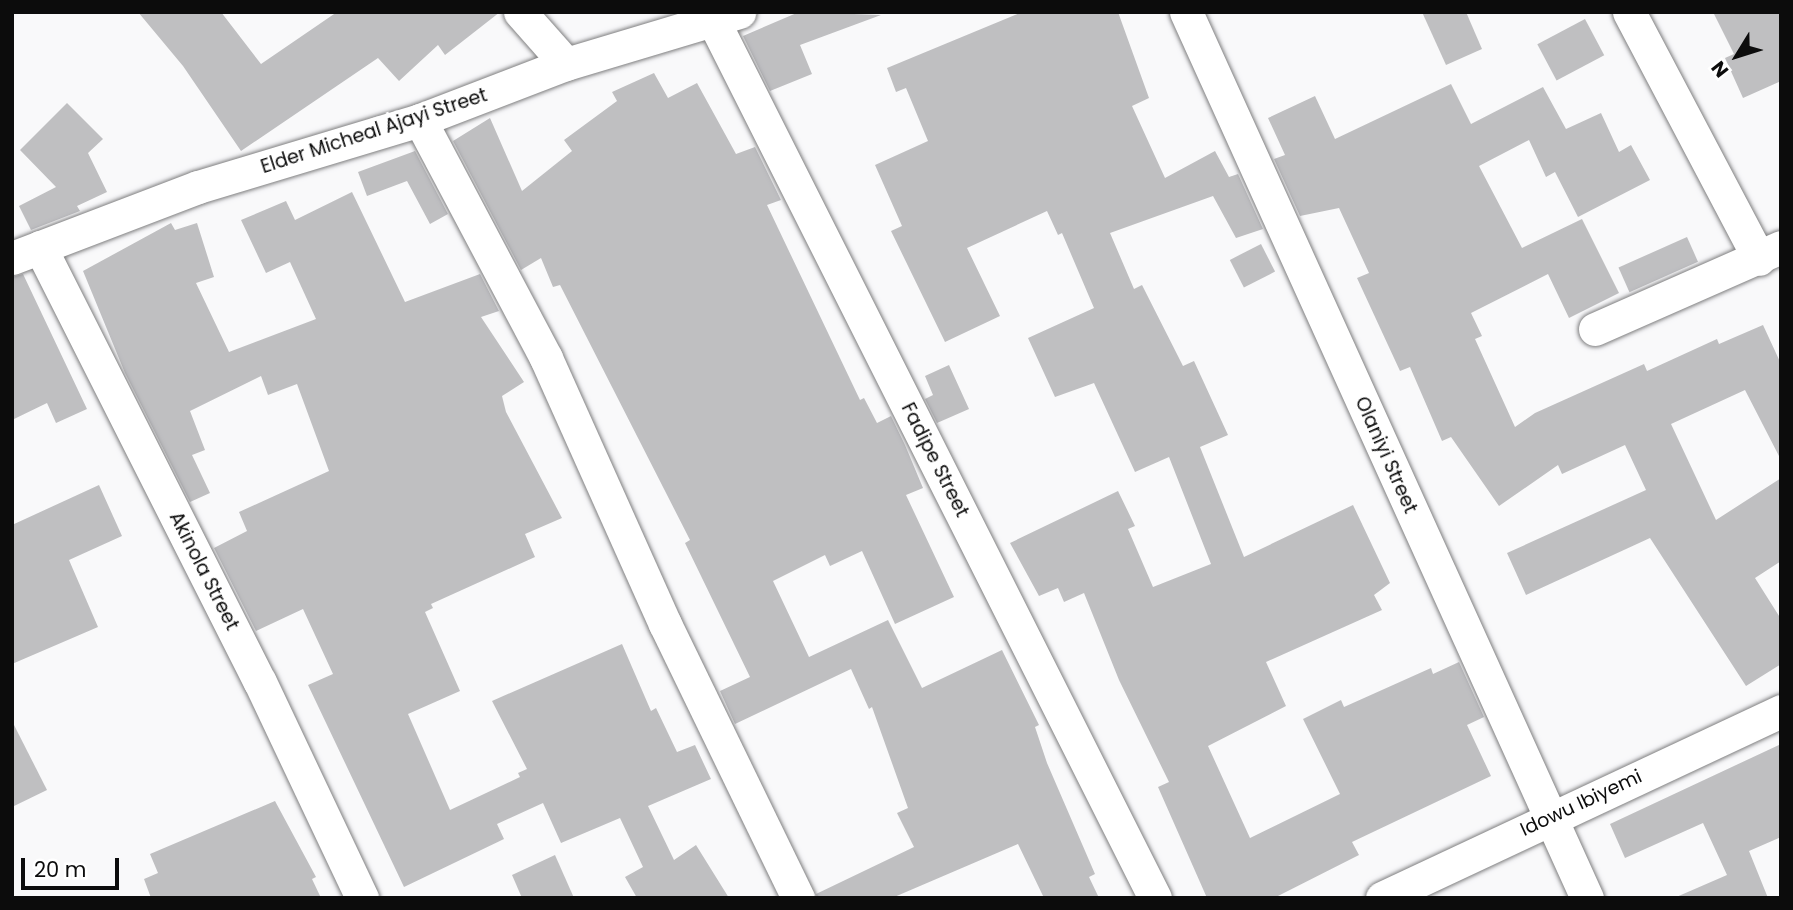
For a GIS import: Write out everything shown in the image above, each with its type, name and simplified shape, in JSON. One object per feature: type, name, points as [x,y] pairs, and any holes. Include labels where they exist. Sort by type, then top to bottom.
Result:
[{"type":"street","points":[[520,12],[566,64]]},
{"type":"street","name":"Olaniyi Street","points":[[1186,12],[1587,898]]},
{"type":"street","points":[[1595,329],[1770,253],[1629,12]]},
{"type":"street","name":"Elder Micheal Ajayi Street","points":[[26,252],[198,187],[420,120],[566,64],[727,17]]},
{"type":"street","name":"Fadipe Street","points":[[727,17],[1155,898]]},
{"type":"street","points":[[420,120],[545,358],[665,624],[798,898]]},
{"type":"street","name":"Akinola Street","points":[[26,252],[260,682],[362,898]]},
{"type":"street","name":"Idowu Ibiyemi","points":[[1382,898],[1781,710]]},
{"type":"building","points":[[138,12],[221,12],[261,64],[337,12],[500,12],[445,55],[438,45],[399,81],[378,58],[241,151],[183,66]]},
{"type":"building","points":[[799,12],[881,15],[800,45],[812,74],[770,91],[743,36]]},
{"type":"building","points":[[1022,12],[1118,12],[1149,98],[1132,106],[1165,178],[1215,151],[1229,177],[1238,174],[1263,229],[1236,238],[1213,196],[1110,233],[1134,289],[1142,285],[1183,366],[1194,361],[1228,435],[1200,447],[1244,557],[1353,505],[1390,583],[1374,595],[1382,610],[1266,662],[1286,706],[1208,746],[1250,838],[1340,794],[1303,719],[1341,700],[1344,707],[1431,668],[1433,674],[1459,662],[1484,717],[1467,725],[1491,776],[1352,842],[1359,855],[1274,898],[1207,898],[1158,787],[1169,782],[1119,680],[1084,593],[1064,602],[1058,588],[1039,596],[1010,543],[1118,491],[1135,526],[1128,529],[1153,587],[1211,564],[1169,457],[1135,472],[1094,383],[1055,397],[1028,338],[1094,308],[1062,233],[1058,235],[1047,211],[967,248],[1000,316],[945,342],[891,231],[902,226],[875,165],[928,141],[906,88],[896,92],[887,68]]},
{"type":"building","points":[[1422,12],[1466,12],[1482,49],[1446,65]]},
{"type":"building","points":[[1713,12],[1781,12],[1781,81],[1743,98],[1725,58],[1734,54]]},
{"type":"building","points":[[1585,19],[1604,55],[1557,81],[1537,44]]},
{"type":"building","points":[[654,73],[668,98],[697,83],[736,154],[755,147],[781,200],[767,205],[860,400],[864,398],[877,423],[891,416],[905,445],[923,488],[906,495],[954,597],[895,624],[862,551],[830,566],[825,555],[773,581],[809,657],[888,620],[922,688],[1002,650],[1039,725],[1035,727],[1047,763],[1095,874],[1089,877],[1099,898],[1044,898],[1018,844],[892,898],[817,898],[816,894],[914,847],[897,813],[908,808],[872,707],[869,709],[851,669],[735,724],[720,691],[750,677],[685,543],[690,540],[560,285],[553,287],[541,258],[521,270],[453,141],[490,118],[522,191],[572,151],[564,140],[617,101],[612,92]]},
{"type":"building","points":[[1451,84],[1471,124],[1543,87],[1566,129],[1601,113],[1619,152],[1631,145],[1650,180],[1578,217],[1555,172],[1546,177],[1529,140],[1479,166],[1522,248],[1582,219],[1619,293],[1569,318],[1548,274],[1471,313],[1482,336],[1475,339],[1515,427],[1535,413],[1644,364],[1647,371],[1717,339],[1719,344],[1763,325],[1781,364],[1781,460],[1745,390],[1671,424],[1716,520],[1781,478],[1781,561],[1755,578],[1781,619],[1781,664],[1746,686],[1650,538],[1526,595],[1507,553],[1646,490],[1625,445],[1562,474],[1558,465],[1499,506],[1451,437],[1442,441],[1410,367],[1400,371],[1357,278],[1369,273],[1339,208],[1300,216],[1274,159],[1285,155],[1268,118],[1315,96],[1335,139]]},
{"type":"building","points":[[67,103],[103,139],[88,153],[107,192],[77,206],[80,211],[31,230],[19,206],[56,187],[20,150]]},
{"type":"building","points":[[415,151],[448,214],[430,224],[407,181],[367,196],[358,172]]},
{"type":"building","points":[[352,192],[405,302],[480,274],[499,311],[481,317],[524,382],[502,396],[506,412],[562,518],[525,534],[535,557],[431,604],[433,608],[425,612],[460,691],[408,714],[450,810],[520,777],[518,773],[527,769],[492,701],[622,644],[651,711],[656,708],[677,752],[695,745],[711,779],[648,806],[674,860],[696,845],[729,898],[637,898],[625,877],[643,867],[620,818],[561,843],[543,803],[497,824],[504,839],[404,887],[308,685],[333,674],[303,609],[256,631],[214,548],[247,531],[239,512],[329,471],[297,384],[268,395],[261,376],[190,411],[205,450],[192,455],[210,493],[190,502],[125,373],[83,271],[171,223],[175,230],[197,223],[214,277],[196,283],[229,352],[316,319],[290,262],[266,273],[241,220],[286,201],[295,220]]},
{"type":"building","points":[[1687,237],[1698,262],[1629,292],[1618,268]]},
{"type":"building","points":[[1261,244],[1275,272],[1244,288],[1230,260]]},
{"type":"building","points":[[23,274],[87,409],[56,423],[47,403],[12,420],[12,277]]},
{"type":"building","points":[[949,365],[969,409],[937,423],[925,399],[933,395],[925,376]]},
{"type":"building","points":[[99,485],[122,536],[69,560],[98,627],[12,664],[12,525]]},
{"type":"building","points":[[12,721],[47,790],[12,807]]},
{"type":"building","points":[[1781,744],[1781,837],[1749,851],[1768,898],[1674,898],[1727,875],[1703,823],[1625,858],[1610,824]]},
{"type":"building","points":[[275,801],[316,877],[312,879],[321,898],[151,898],[144,879],[158,873],[150,854]]},
{"type":"building","points":[[555,855],[574,898],[522,898],[512,875]]}]
